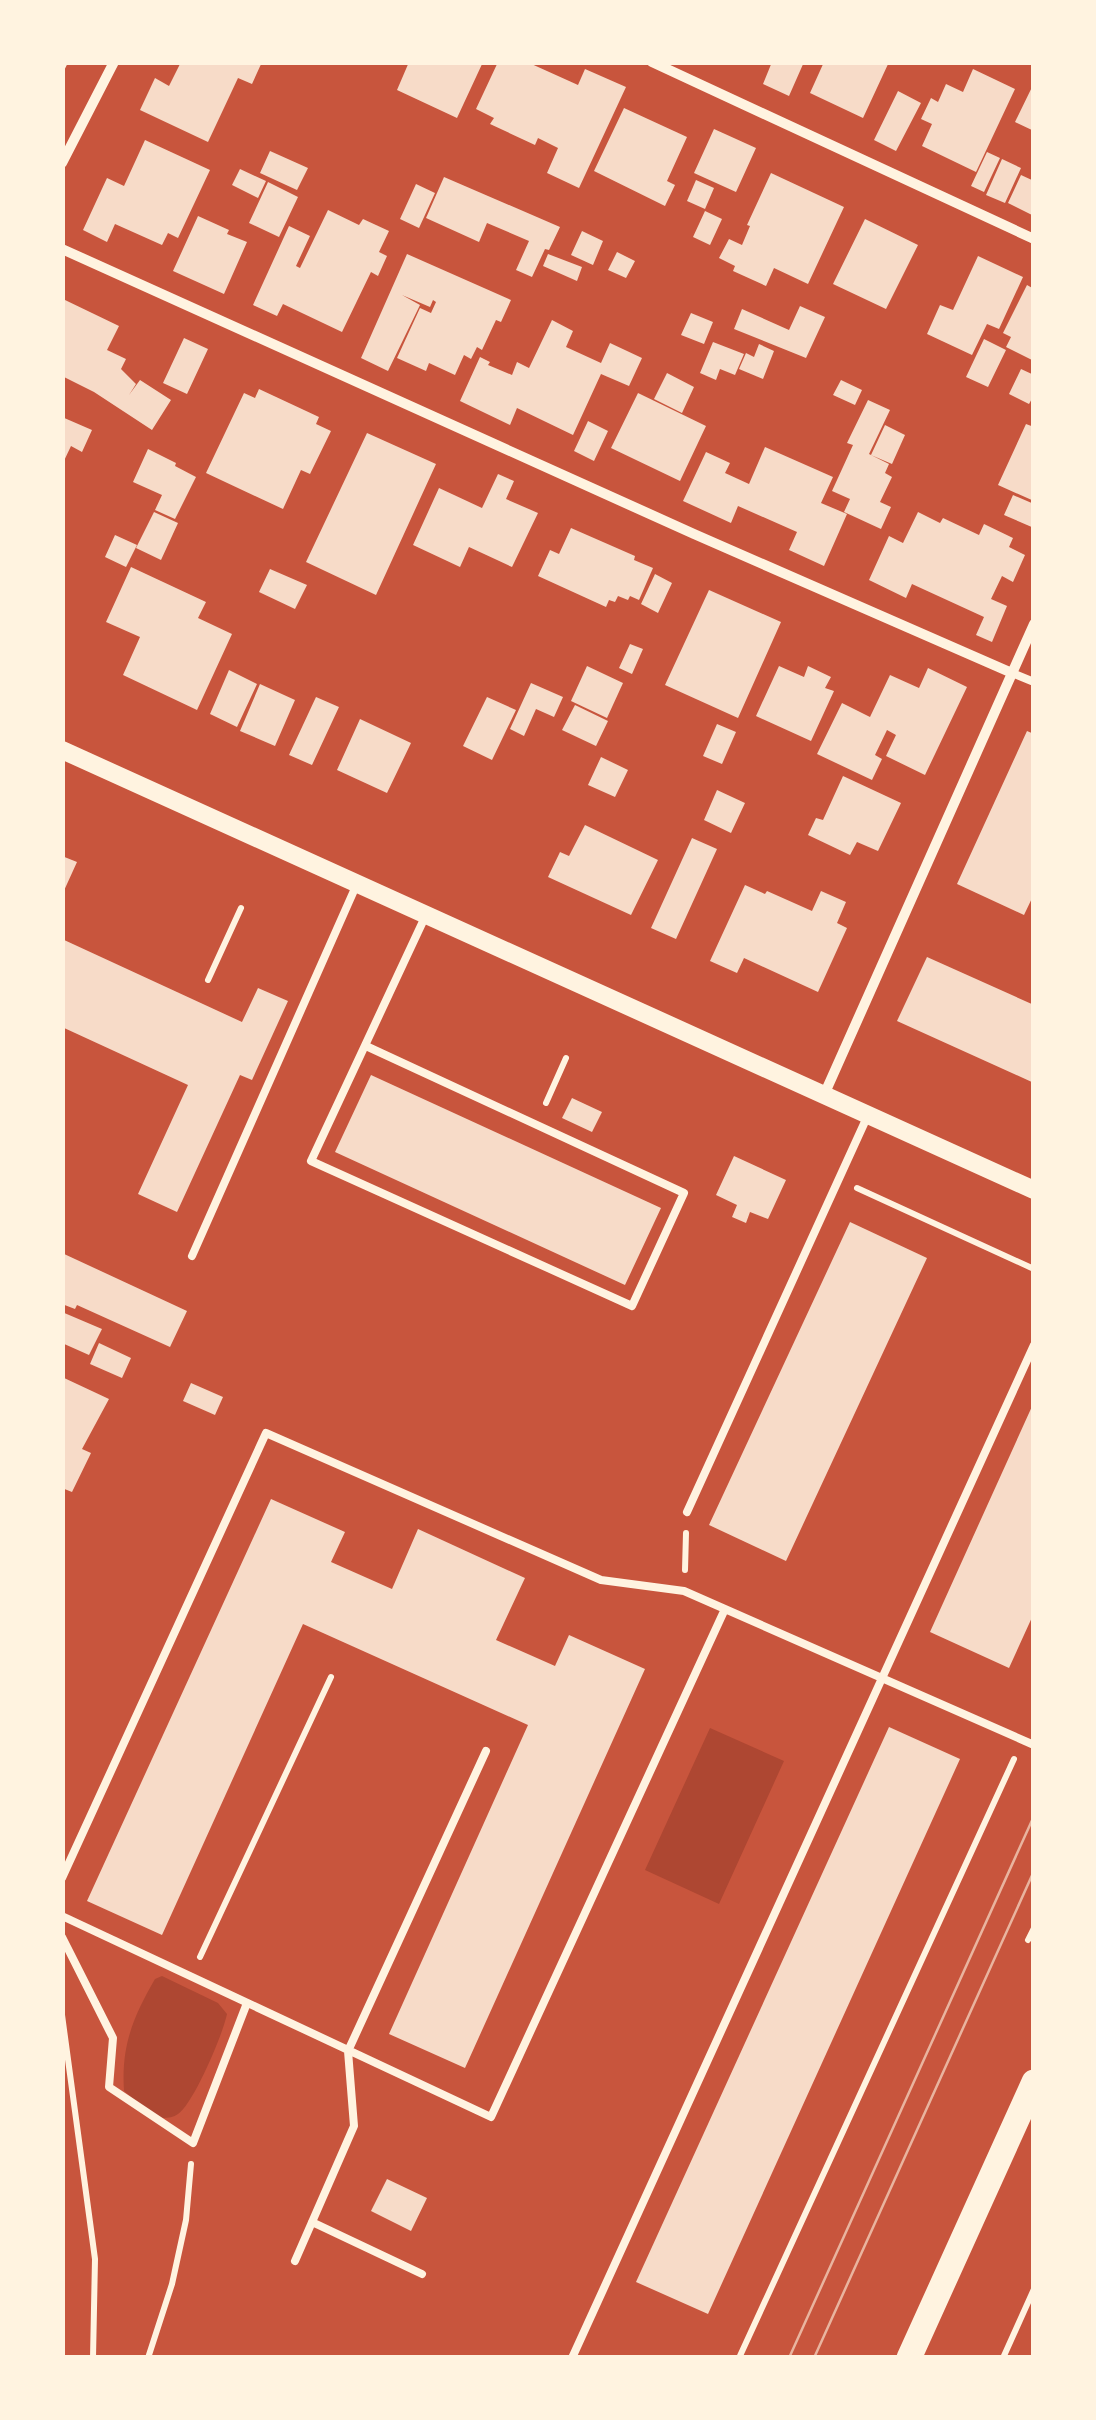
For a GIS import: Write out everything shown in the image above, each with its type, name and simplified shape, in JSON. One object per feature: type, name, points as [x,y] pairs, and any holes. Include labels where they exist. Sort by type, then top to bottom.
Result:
[{"type":"main road","points":[[909,2358],[1034,2082]]},
{"type":"street","points":[[62,163],[114,62]]},
{"type":"street","points":[[652,62],[1034,238]]},
{"type":"street","points":[[62,250],[1012,672]]},
{"type":"street","points":[[824,1095],[1034,624]]},
{"type":"street","points":[[62,750],[1034,1190]]},
{"type":"lane","points":[[1012,672],[1034,682]]},
{"type":"lane","points":[[192,1256],[358,882]]},
{"type":"lane","points":[[366,1046],[684,1193],[632,1306],[311,1161],[427,914]]},
{"type":"lane","points":[[687,1512],[868,1115]]},
{"type":"lane","points":[[572,2358],[1034,1346]]},
{"type":"lane","points":[[62,1878],[266,1433],[601,1580],[684,1591],[1034,1744]]},
{"type":"lane","points":[[62,1916],[491,2117],[725,1609]]},
{"type":"lane","points":[[295,2260],[354,2126],[348,2051],[486,1751]]},
{"type":"lane","points":[[62,1937],[114,2038],[110,2086],[193,2143],[247,2003]]},
{"type":"lane","points":[[312,2222],[422,2274]]},
{"type":"path","points":[[208,980],[241,908]]},
{"type":"path","points":[[537,1124],[566,1058]]},
{"type":"path","points":[[838,1180],[1034,1269]]},
{"type":"path","points":[[684,1591],[687,1512]]},
{"type":"path","points":[[191,1976],[331,1677]]},
{"type":"path","points":[[739,2358],[1023,1740]]},
{"type":"path","points":[[1028,1940],[1034,1928]]},
{"type":"path","points":[[62,2015],[95,2259],[93,2358]]},
{"type":"path","points":[[148,2358],[172,2284],[186,2220],[193,2143]]},
{"type":"path","points":[[1003,2358],[1034,2290]]},
{"type":"shaded area","points":[[710,1728],[784,1761],[719,1904],[645,1870]]},
{"type":"shaded area","points":[[162,1976],[218,2003],[227,2014],[192,2097],[178,2114],[163,2118],[124,2091],[127,2046],[135,2019],[155,1979]]},
{"type":"building","points":[[181,62],[262,62],[252,84],[238,78],[208,142],[140,110],[155,78],[169,86]]},
{"type":"building","points":[[409,62],[483,62],[457,118],[397,90]]},
{"type":"building","points":[[498,62],[527,62],[578,85],[585,69],[626,87],[579,188],[547,173],[558,148],[538,138],[535,145],[490,124],[494,118],[476,109]]},
{"type":"building","points":[[772,62],[804,62],[789,96],[763,84]]},
{"type":"building","points":[[824,62],[889,62],[863,118],[810,93]]},
{"type":"building","points":[[973,69],[1015,89],[976,172],[922,146],[932,124],[921,119],[931,98],[938,102],[946,84],[963,92]]},
{"type":"building","points":[[1034,83],[1034,131],[1015,122]]},
{"type":"building","points":[[898,91],[921,103],[896,151],[874,140]]},
{"type":"building","points":[[624,108],[687,137],[667,181],[675,185],[665,206],[594,171]]},
{"type":"building","points":[[714,129],[756,148],[736,192],[694,173]]},
{"type":"building","points":[[145,140],[210,170],[178,238],[168,233],[162,245],[115,224],[107,242],[83,230],[107,178],[124,186]]},
{"type":"building","points":[[270,151],[308,168],[297,190],[260,173]]},
{"type":"building","points":[[987,152],[1000,158],[984,192],[971,186]]},
{"type":"building","points":[[1002,159],[1021,168],[1005,203],[986,195]]},
{"type":"building","points":[[240,169],[266,181],[258,198],[232,185]]},
{"type":"building","points":[[771,173],[844,207],[808,284],[774,268],[766,286],[733,271],[735,266],[719,258],[729,239],[742,245]]},
{"type":"building","points":[[1021,175],[1034,181],[1034,216],[1008,203]]},
{"type":"building","points":[[444,177],[560,227],[532,277],[516,270],[529,241],[487,223],[479,242],[426,218]]},
{"type":"building","points":[[696,180],[714,188],[705,209],[687,201]]},
{"type":"building","points":[[268,182],[298,197],[279,237],[249,223]]},
{"type":"building","points":[[416,184],[435,193],[419,228],[400,219]]},
{"type":"building","points":[[328,210],[359,225],[363,219],[389,231],[379,252],[387,256],[378,276],[371,272],[342,332],[283,304],[277,316],[253,305],[289,226],[310,236],[296,266],[300,268]]},
{"type":"building","points":[[705,211],[722,219],[710,245],[693,237]]},
{"type":"building","points":[[198,216],[247,242],[224,294],[173,271]]},
{"type":"building","points":[[865,219],[918,245],[886,309],[833,284]]},
{"type":"building","points":[[582,231],[603,241],[593,265],[571,255]]},
{"type":"building","points":[[617,252],[635,261],[626,278],[608,270]]},
{"type":"building","points":[[407,254],[511,300],[482,350],[477,347],[471,359],[464,355],[455,375],[429,363],[426,371],[397,358],[420,308],[431,313],[436,302],[433,300],[430,307],[402,295],[420,305],[388,371],[361,358]]},
{"type":"building","points":[[548,254],[582,267],[577,281],[543,266]]},
{"type":"building","points":[[978,256],[1023,277],[999,329],[987,324],[972,355],[927,334],[940,305],[953,310]]},
{"type":"building","points":[[1027,285],[1034,289],[1032,360],[1006,347],[1011,337],[1003,333]]},
{"type":"building","points":[[65,300],[119,326],[107,350],[126,359],[121,369],[136,384],[129,395],[140,380],[171,400],[152,430],[62,376]]},
{"type":"building","points":[[800,306],[825,317],[806,358],[734,329],[742,309],[789,330]]},
{"type":"building","points":[[691,313],[713,322],[704,344],[681,335]]},
{"type":"building","points":[[552,320],[573,331],[566,347],[601,363],[610,343],[642,358],[629,386],[601,374],[573,435],[517,408],[510,425],[460,401],[480,357],[490,362],[488,365],[512,375],[517,362],[529,368]]},
{"type":"building","points":[[184,338],[208,349],[187,394],[163,383]]},
{"type":"building","points":[[984,339],[1006,350],[988,387],[966,377]]},
{"type":"building","points":[[713,342],[744,354],[735,375],[720,369],[716,380],[700,373]]},
{"type":"building","points":[[759,344],[774,351],[763,379],[739,369],[746,353],[754,357]]},
{"type":"building","points":[[1021,369],[1034,375],[1034,395],[1029,404],[1009,394]]},
{"type":"building","points":[[667,373],[694,387],[682,413],[654,399]]},
{"type":"building","points":[[841,380],[862,390],[855,405],[833,395]]},
{"type":"building","points":[[259,389],[319,417],[316,424],[331,431],[310,474],[301,470],[283,509],[206,473],[244,393],[255,398]]},
{"type":"building","points":[[638,393],[706,426],[680,481],[611,448]]},
{"type":"building","points":[[868,400],[890,410],[869,454],[889,464],[885,473],[892,477],[880,502],[891,507],[881,529],[844,512],[850,499],[832,491],[853,445],[847,443]]},
{"type":"building","points":[[62,417],[92,430],[82,452],[71,446],[62,465]]},
{"type":"building","points":[[588,421],[608,431],[594,461],[574,451]]},
{"type":"building","points":[[1026,424],[1034,427],[1034,501],[998,485]]},
{"type":"building","points":[[885,425],[905,435],[892,464],[871,455]]},
{"type":"building","points":[[367,433],[436,464],[376,595],[306,562]]},
{"type":"building","points":[[765,447],[833,477],[821,503],[847,514],[824,566],[789,550],[797,532],[738,506],[731,523],[683,501],[706,452],[730,463],[725,473],[749,484]]},
{"type":"building","points":[[148,449],[196,477],[175,519],[155,510],[162,495],[133,482]]},
{"type":"building","points":[[498,474],[514,481],[506,499],[538,513],[512,567],[469,547],[460,567],[413,545],[439,488],[482,508]]},
{"type":"building","points":[[1013,495],[1034,504],[1034,528],[1004,515]]},
{"type":"building","points":[[154,512],[178,523],[161,560],[136,548]]},
{"type":"building","points":[[918,512],[940,523],[943,518],[979,535],[984,524],[1013,538],[1009,547],[1025,555],[1013,582],[1002,576],[991,599],[1007,606],[992,642],[976,635],[984,617],[912,584],[906,598],[869,580],[889,536],[903,543]]},
{"type":"building","points":[[571,528],[653,568],[639,600],[618,596],[615,602],[609,600],[606,607],[538,576],[550,550],[559,554]]},
{"type":"building","points":[[115,535],[137,545],[126,567],[105,557]]},
{"type":"building","points":[[131,567],[206,602],[198,618],[232,634],[197,710],[123,675],[140,637],[106,622]]},
{"type":"building","points":[[270,569],[307,585],[295,609],[259,592]]},
{"type":"building","points":[[655,574],[672,583],[658,613],[641,604]]},
{"type":"building","points":[[709,590],[781,622],[738,718],[665,685]]},
{"type":"building","points":[[630,644],[643,649],[632,674],[619,668]]},
{"type":"building","points":[[587,666],[623,683],[607,718],[571,701]]},
{"type":"building","points":[[779,666],[804,677],[808,666],[831,677],[825,688],[834,691],[811,741],[756,716]]},
{"type":"building","points":[[928,668],[967,687],[925,775],[886,756],[896,735],[887,730],[875,755],[882,759],[872,780],[817,754],[842,703],[870,717],[890,675],[919,688]]},
{"type":"building","points":[[229,670],[257,684],[237,727],[210,714]]},
{"type":"building","points":[[531,683],[563,697],[554,717],[536,709],[524,736],[510,729]]},
{"type":"building","points":[[260,684],[295,700],[275,746],[240,731]]},
{"type":"building","points":[[316,697],[339,707],[312,765],[289,755]]},
{"type":"building","points":[[487,697],[516,710],[492,760],[463,746]]},
{"type":"building","points":[[575,705],[608,721],[596,746],[562,730]]},
{"type":"building","points":[[360,719],[411,743],[387,793],[337,770]]},
{"type":"building","points":[[717,724],[736,732],[722,764],[703,756]]},
{"type":"building","points":[[1027,731],[1034,734],[1034,894],[1024,915],[957,884]]},
{"type":"building","points":[[601,757],[628,770],[615,797],[588,785]]},
{"type":"building","points":[[843,776],[901,803],[878,851],[857,842],[850,855],[808,835],[816,818],[823,820]]},
{"type":"building","points":[[717,790],[745,803],[731,833],[704,820]]},
{"type":"building","points":[[585,825],[658,860],[631,915],[548,877],[560,852],[569,856]]},
{"type":"building","points":[[692,838],[717,849],[676,939],[651,928]]},
{"type":"building","points":[[62,856],[77,862],[62,895]]},
{"type":"building","points":[[745,885],[812,911],[821,891],[846,902],[837,923],[847,928],[818,992],[744,958],[737,973],[710,961]]},
{"type":"building","points":[[62,939],[242,1022],[258,988],[288,1001],[252,1080],[240,1075],[177,1212],[138,1194],[188,1085],[62,1027]]},
{"type":"building","points":[[927,957],[1034,1005],[1034,1083],[897,1021]]},
{"type":"building","points":[[371,1075],[661,1208],[625,1285],[335,1152]]},
{"type":"building","points":[[572,1098],[602,1112],[592,1132],[562,1118]]},
{"type":"building","points":[[734,1156],[786,1180],[768,1219],[750,1212],[746,1223],[732,1217],[737,1205],[716,1195]]},
{"type":"building","points":[[850,1222],[927,1258],[786,1561],[709,1525]]},
{"type":"building","points":[[62,1253],[187,1311],[170,1347],[77,1305],[75,1309],[62,1304]]},
{"type":"building","points":[[62,1312],[102,1329],[89,1355],[62,1343]]},
{"type":"building","points":[[99,1343],[131,1358],[122,1378],[90,1364]]},
{"type":"building","points":[[62,1377],[109,1399],[82,1449],[91,1453],[72,1492],[62,1488]]},
{"type":"building","points":[[191,1383],[223,1397],[215,1415],[183,1401]]},
{"type":"building","points":[[1034,1402],[1034,1613],[1009,1668],[930,1632]]},
{"type":"building","points":[[271,1499],[345,1532],[331,1562],[392,1589],[418,1529],[525,1578],[496,1640],[555,1666],[569,1635],[645,1669],[465,2068],[389,2034],[528,1725],[303,1624],[162,1935],[87,1901]]},
{"type":"building","points":[[889,1727],[960,1759],[708,2314],[636,2282]]},
{"type":"building","points":[[387,2179],[427,2198],[411,2231],[371,2211]]},
{"type":"tram line","points":[[789,2358],[1034,1816]]},
{"type":"tram line","points":[[814,2358],[1034,1871]]}]
